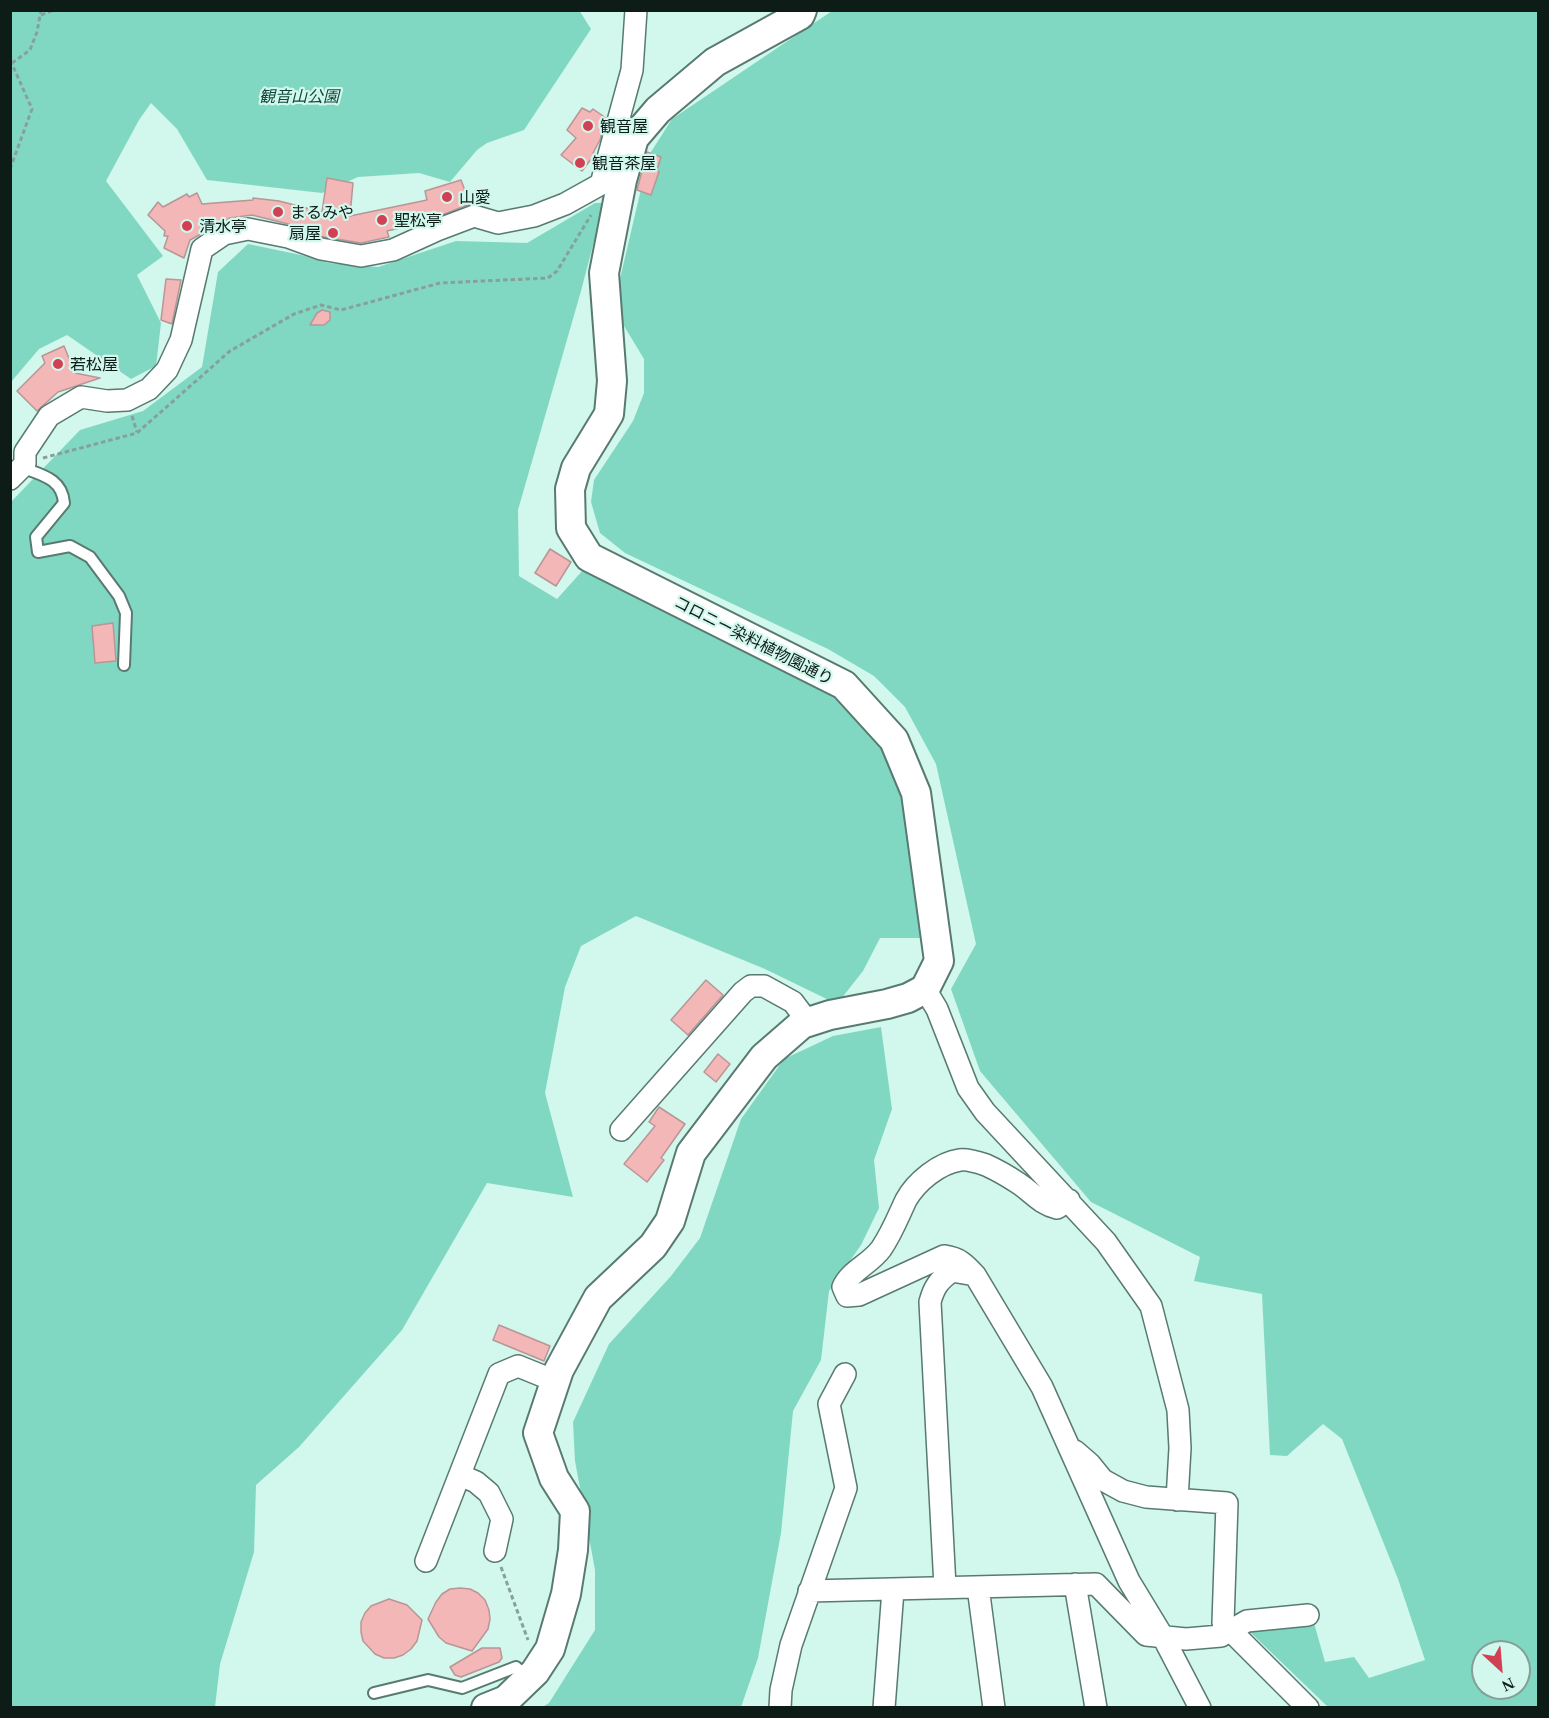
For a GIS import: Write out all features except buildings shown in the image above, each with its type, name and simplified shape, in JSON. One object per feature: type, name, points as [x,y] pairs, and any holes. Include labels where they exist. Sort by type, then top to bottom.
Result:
[{"type":"street","points":[[16,473],[25,464],[25,452],[49,416],[81,397],[107,401],[127,400],[149,389],[167,370],[181,340],[202,249],[224,234],[248,229],[288,237],[321,249],[362,256],[393,250],[474,216],[498,223],[534,216],[611,182],[632,70],[636,10]]},
{"type":"street","name":"コロニー染料植物園通り","points":[[802,10],[800,15],[715,62],[658,110],[634,138],[611,182],[604,273],[612,381],[609,414],[576,468],[570,489],[571,528],[589,556],[843,685],[894,740],[916,793],[936,927],[939,961],[925,988]]},
{"type":"street","points":[[621,1130],[743,992],[751,986],[764,986],[793,1002],[808,1022]]},
{"type":"street","points":[[486,1707],[506,1700],[533,1673],[550,1648],[566,1594],[573,1550],[575,1511],[554,1478],[538,1433],[555,1382],[569,1350],[598,1298],[653,1246],[670,1221],[692,1153],[764,1057],[802,1024],[830,1015],[887,1004],[908,998],[925,988],[937,1009],[968,1088],[985,1112],[1107,1242],[1150,1306],[1178,1410],[1180,1448],[1177,1500]]},
{"type":"street","points":[[1068,1200],[1057,1208],[1040,1202],[1020,1184],[986,1165],[961,1160],[939,1167],[922,1180],[907,1198],[897,1222],[879,1251],[847,1278],[843,1287],[847,1296],[859,1295],[944,1256],[956,1257],[975,1275],[1042,1387],[1129,1581],[1163,1637],[1200,1707]]},
{"type":"street","points":[[945,1587],[930,1302],[934,1288],[943,1277],[952,1271],[975,1275]]},
{"type":"street","points":[[426,1561],[499,1374],[518,1366],[555,1382]]},
{"type":"street","points":[[780,1707],[781,1690],[791,1645],[846,1488],[828,1404],[845,1374]]},
{"type":"street","points":[[1066,1443],[1090,1464],[1103,1480],[1123,1491],[1146,1497],[1227,1503],[1223,1623],[1233,1630],[1308,1707]]},
{"type":"street","points":[[460,1475],[476,1482],[489,1493],[502,1519],[495,1551]]},
{"type":"street","points":[[1076,1584],[1096,1707]]},
{"type":"street","points":[[809,1591],[1096,1584],[1146,1635],[1186,1639],[1221,1636],[1247,1621],[1308,1615]]},
{"type":"street","points":[[978,1587],[994,1707]]},
{"type":"street","points":[[884,1707],[893,1590]]},
{"type":"lane","points":[[16,473],[50,478],[63,492],[64,503],[36,537],[38,552],[70,546],[90,557],[119,596],[126,613],[124,665]]},
{"type":"lane","points":[[374,1692],[428,1680],[462,1688],[516,1667],[533,1673]]},
{"type":"path","points":[[10,169],[32,109],[11,64],[30,50],[41,13],[54,10]]},
{"type":"path","points":[[65,451],[137,433],[230,351],[294,314],[321,305],[341,310],[440,283],[548,278],[557,271],[594,211]]},
{"type":"path","points":[[495,1551],[533,1673]]},
{"type":"green space","name":"観音山公園","points":[[579,10],[591,29],[524,130],[487,143],[477,150],[450,182],[419,173],[358,177],[322,193],[207,180],[177,129],[151,103],[139,120],[106,181],[163,256],[137,275],[161,323],[156,366],[131,379],[67,335],[39,349],[11,382],[11,11]]},
{"type":"green space","points":[[832,11],[1538,11],[1538,1707],[1328,1707],[1249,1631],[1314,1623],[1325,1662],[1354,1657],[1369,1678],[1425,1660],[1398,1579],[1342,1439],[1323,1424],[1287,1456],[1270,1455],[1262,1294],[1194,1281],[1200,1257],[1091,1202],[980,1071],[951,989],[976,944],[936,764],[905,707],[874,676],[828,649],[625,553],[600,533],[591,502],[594,480],[633,421],[644,393],[644,359],[621,321],[619,283],[649,155],[672,119]]},
{"type":"green space","points":[[595,203],[604,203],[518,510],[519,576],[557,599],[583,570],[619,580],[847,690],[918,792],[926,938],[880,938],[863,971],[837,1004],[765,969],[636,916],[581,946],[565,987],[545,1093],[573,1197],[487,1183],[402,1330],[299,1447],[256,1485],[254,1552],[220,1664],[215,1707],[11,1707],[10,503],[80,430],[143,411],[202,367],[218,272],[248,244],[329,263],[378,267],[456,241],[527,243]]},
{"type":"green space","points":[[881,1027],[892,1109],[874,1160],[879,1208],[861,1245],[829,1291],[821,1360],[793,1411],[781,1533],[758,1658],[741,1707],[541,1708],[549,1703],[595,1630],[595,1570],[575,1461],[573,1422],[609,1344],[671,1276],[700,1238],[741,1119],[784,1059],[833,1036]]},
{"type":"place","name":"観音屋","points":[[588,126]]},
{"type":"place","name":"観音茶屋","points":[[580,163]]},
{"type":"place","name":"山愛","points":[[447,197]]},
{"type":"place","name":"まるみや","points":[[278,212]]},
{"type":"place","name":"聖松亭","points":[[382,220]]},
{"type":"place","name":"清水亭","points":[[187,226]]},
{"type":"place","name":"扇屋","points":[[333,233]]},
{"type":"place","name":"若松屋","points":[[58,364]]}]
